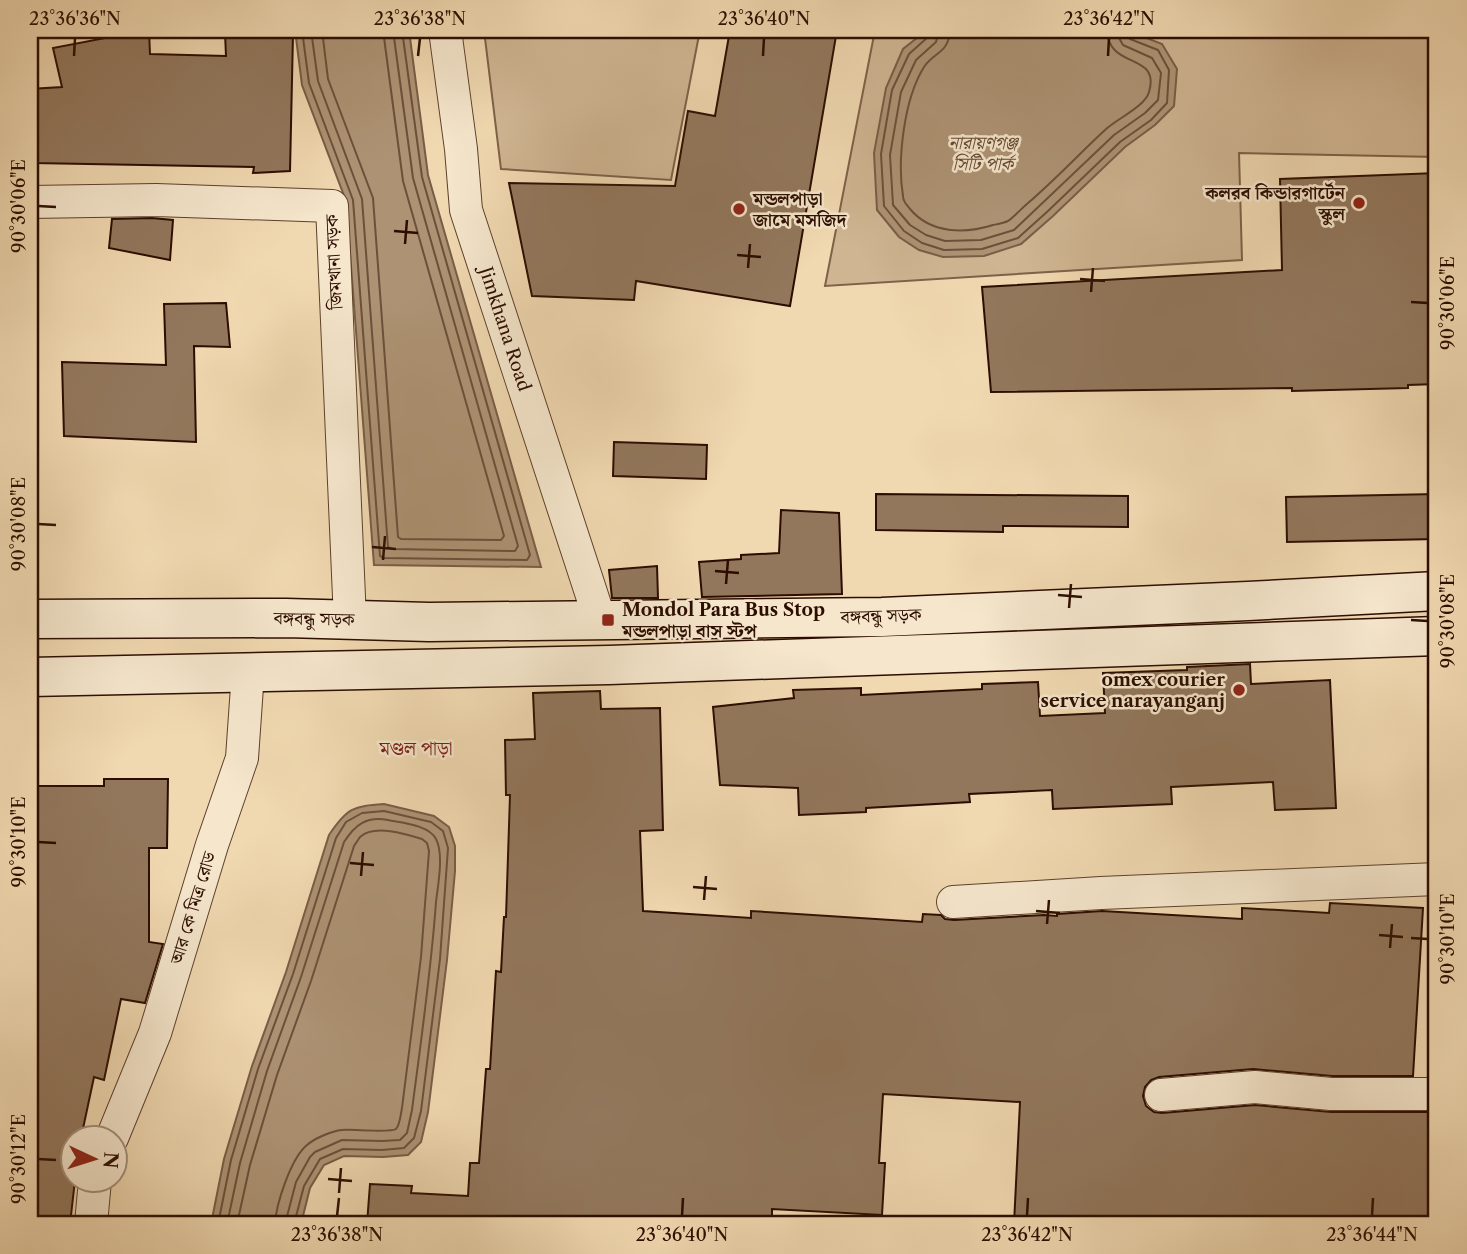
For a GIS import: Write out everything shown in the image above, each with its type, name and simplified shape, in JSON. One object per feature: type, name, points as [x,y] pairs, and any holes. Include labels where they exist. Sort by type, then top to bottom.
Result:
[{"type":"main road","name":"বঙ্গবন্ধু সড়ক","points":[[30,620],[286,618],[429,622],[881,617],[1437,591]]},
{"type":"main road","points":[[30,677],[610,665],[1437,636]]},
{"type":"street","name":"Jimkhana Road","points":[[445,30],[461,149],[466,210],[600,620]]},
{"type":"street","name":"জিমখানা সড়ক","points":[[30,202],[156,200],[332,206],[350,620]]},
{"type":"street","name":"আর কে মিত্র রোড","points":[[118,1124],[155,1033],[212,845],[242,758],[248,672]]},
{"type":"street","points":[[953,902],[1101,892],[1437,879]]},
{"type":"street","points":[[1161,1095],[1255,1087],[1331,1094],[1437,1094]]},
{"type":"street","points":[[91,1224],[94,1194]]},
{"type":"green space","points":[[484,30],[700,30],[671,180],[501,169]]},
{"type":"green space","name":"নারায়ণগঞ্জ সিটি পার্ক","points":[[875,30],[1437,30],[1437,157],[1239,153],[1242,260],[825,286]]},
{"type":"water","points":[[295,30],[409,30],[428,175],[541,567],[374,565],[346,201],[302,85]]},
{"type":"water","points":[[927,30],[1120,30],[1134,33],[1162,44],[1177,69],[1174,106],[1155,125],[1125,147],[1021,244],[984,256],[943,257],[919,250],[899,237],[877,210],[874,153],[886,88],[903,49]]},
{"type":"water","points":[[384,804],[434,816],[449,827],[455,846],[447,960],[428,1112],[421,1142],[408,1155],[344,1156],[324,1165],[310,1188],[301,1224],[211,1224],[224,1159],[252,1066],[286,972],[329,835],[352,810]]},
{"type":"building","points":[[121,30],[149,30],[150,54],[226,56],[225,33],[293,34],[290,171],[253,173],[254,167],[33,163],[30,89],[62,87],[53,48],[121,35]]},
{"type":"building","points":[[730,30],[837,30],[790,306],[636,281],[634,300],[532,296],[509,183],[675,186],[688,111],[715,116]]},
{"type":"building","points":[[1437,173],[1437,384],[1408,385],[1408,388],[1292,391],[1292,388],[991,392],[982,287],[1282,270],[1280,179]]},
{"type":"building","points":[[112,219],[173,220],[170,260],[109,248]]},
{"type":"building","points":[[226,303],[230,347],[194,346],[196,442],[64,436],[62,362],[166,365],[164,304]]},
{"type":"building","points":[[614,442],[707,445],[706,479],[613,476]]},
{"type":"building","points":[[876,494],[1128,496],[1128,527],[1003,526],[1003,532],[876,530]]},
{"type":"building","points":[[1437,494],[1437,539],[1287,542],[1286,497]]},
{"type":"building","points":[[781,510],[839,513],[842,594],[702,597],[699,562],[741,559],[741,555],[779,553]]},
{"type":"building","points":[[657,566],[658,598],[612,598],[609,570]]},
{"type":"building","points":[[1250,664],[1251,684],[1330,680],[1336,808],[1275,810],[1273,782],[1171,787],[1172,804],[1053,809],[1052,790],[969,794],[970,802],[799,815],[798,788],[720,785],[713,707],[794,698],[793,690],[861,688],[861,695],[982,689],[982,684],[1038,682],[1040,716],[1105,713],[1103,673],[1187,670],[1187,667]]},
{"type":"building","points":[[600,691],[601,709],[660,708],[663,830],[640,831],[643,911],[751,918],[751,911],[922,922],[923,914],[941,915],[945,919],[954,920],[1057,916],[1102,911],[1242,919],[1242,908],[1329,913],[1330,903],[1423,908],[1413,1076],[1332,1076],[1253,1069],[1159,1077],[1151,1080],[1145,1087],[1143,1096],[1146,1106],[1154,1112],[1162,1113],[1255,1105],[1331,1112],[1437,1112],[1437,1224],[1014,1224],[1020,1102],[883,1094],[879,1163],[885,1163],[882,1215],[772,1209],[772,1224],[367,1224],[370,1184],[412,1186],[411,1193],[468,1196],[470,1163],[479,1163],[486,1069],[490,1069],[496,971],[501,972],[506,917],[510,795],[506,795],[505,740],[535,739],[533,693]]},
{"type":"building","points":[[104,779],[168,779],[167,848],[149,848],[149,942],[163,944],[145,1003],[121,999],[104,1080],[94,1077],[84,1124],[60,1124],[60,1194],[73,1194],[70,1224],[30,1224],[30,786],[104,786]]},
{"type":"place","name":"কলরব কিন্ডারগার্টেন স্কুল","points":[[1359,203]]},
{"type":"place","name":"মন্ডলপাড়া জামে মসজিদ","points":[[739,209]]},
{"type":"place","name":"Mondol Para Bus Stop মন্ডলপাড়া বাস স্টপ","points":[[608,620]]},
{"type":"place","name":"omex courier service narayanganj","points":[[1239,690]]},
{"type":"district","name":"মণ্ডল পাড়া","points":[[416,748]]}]
